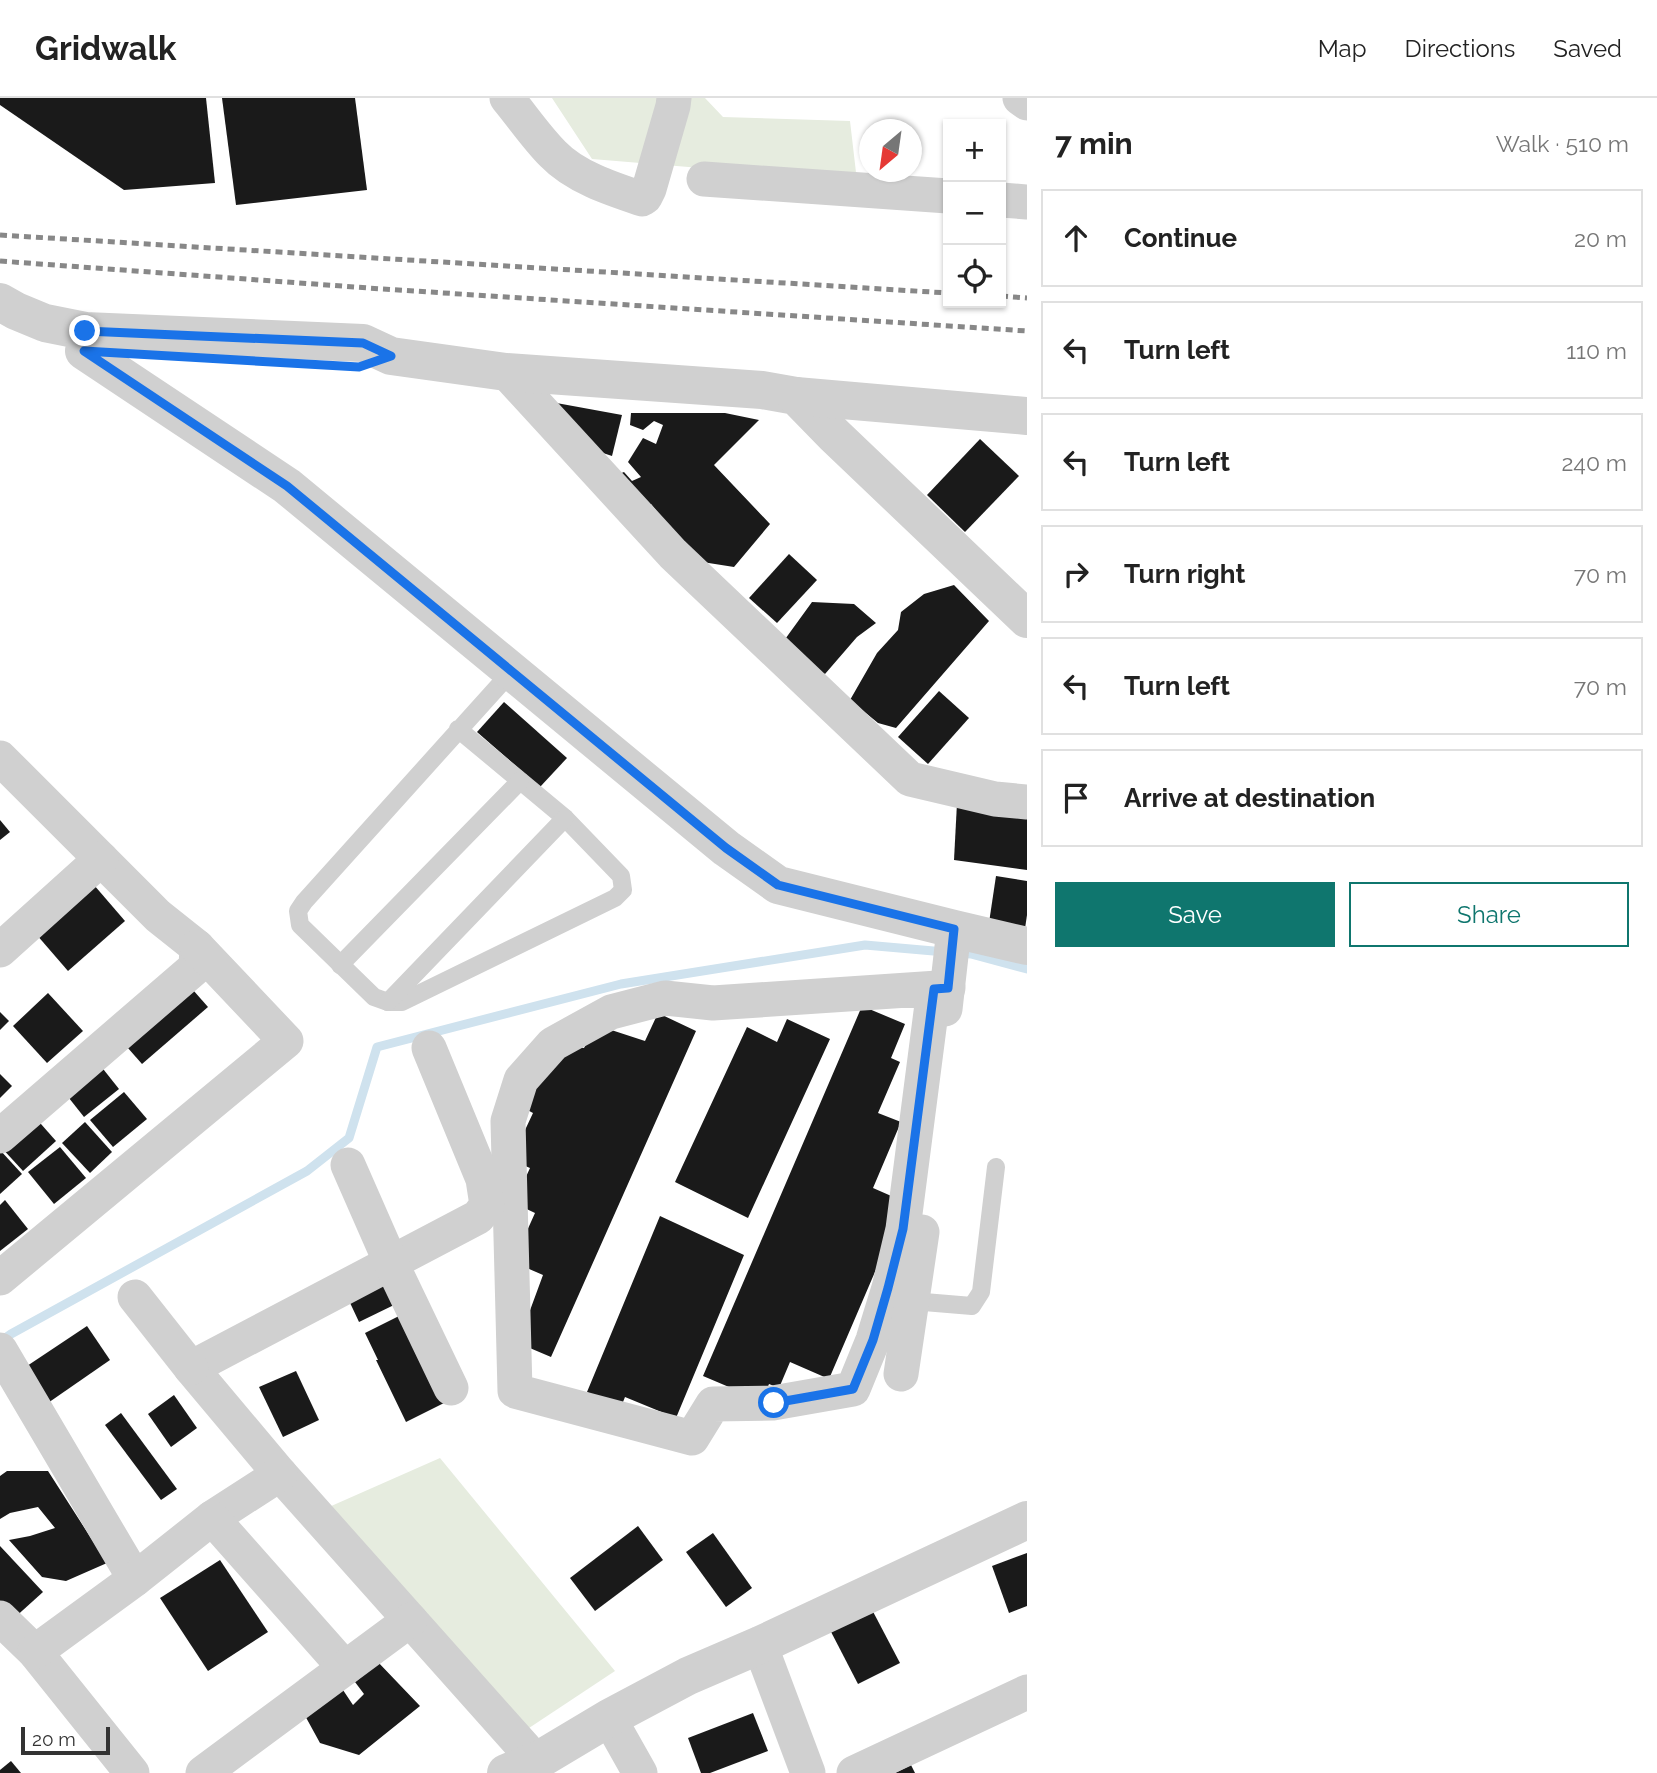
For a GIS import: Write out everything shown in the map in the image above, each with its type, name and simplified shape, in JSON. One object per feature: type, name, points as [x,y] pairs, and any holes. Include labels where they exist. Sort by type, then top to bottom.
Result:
[{"type":"street","points":[[507,98],[554,155],[567,166],[589,178],[642,199],[649,189],[674,98]]},
{"type":"street","points":[[1020,98],[1027,103]]},
{"type":"street","points":[[704,179],[943,196]]},
{"type":"street","points":[[1006,200],[1027,202]]},
{"type":"street","points":[[0,302],[45,323],[85,331],[363,343],[391,356],[506,372],[762,390],[796,396],[1027,416]]},
{"type":"street","points":[[0,322],[35,340],[84,351],[359,367],[391,356]]},
{"type":"street","points":[[84,351],[287,486],[726,848],[778,885],[948,960]]},
{"type":"street","points":[[506,372],[673,554],[910,779],[995,799],[1027,802]]},
{"type":"street","points":[[796,396],[1027,619]]},
{"type":"street","points":[[0,758],[158,916],[197,947],[286,1041],[0,1278]]},
{"type":"street","points":[[0,950],[102,859]]},
{"type":"street","points":[[909,1248],[888,1288],[873,1340],[853,1389],[774,1403],[713,1404],[692,1438],[515,1391],[508,1121],[521,1080],[553,1044],[611,1012],[665,998],[713,1003],[1027,946]]},
{"type":"street","points":[[0,1136],[195,967],[197,947]]},
{"type":"street","points":[[901,1374],[912,1301],[909,1248],[948,960]]},
{"type":"street","points":[[191,1368],[478,1217],[487,1205],[483,1180],[429,1048]]},
{"type":"street","points":[[348,1166],[390,1264],[451,1388]]},
{"type":"street","points":[[135,1297],[280,1475],[410,1620],[520,1767],[688,1676],[1027,1520]]},
{"type":"street","points":[[1,1351],[135,1580]]},
{"type":"street","points":[[35,1652],[135,1580],[212,1518],[280,1475]]},
{"type":"street","points":[[212,1518],[345,1668]]},
{"type":"street","points":[[0,1618],[35,1652],[132,1773]]},
{"type":"street","points":[[203,1773],[410,1620]]},
{"type":"street","points":[[760,1645],[808,1773]]},
{"type":"street","points":[[854,1773],[1027,1692]]},
{"type":"street","points":[[609,1718],[640,1773]]},
{"type":"lane","points":[[458,729],[565,818],[621,876],[623,890],[615,898],[402,1002],[388,1002],[374,997],[299,925],[298,911],[303,902],[458,729],[512,671]]},
{"type":"lane","points":[[340,965],[520,781]]},
{"type":"lane","points":[[388,1002],[565,818]]},
{"type":"lane","points":[[912,1301],[972,1306],[981,1292],[996,1167]]},
{"type":"shaded area","points":[[552,98],[705,98],[723,117],[850,121],[857,181],[592,159]]},
{"type":"shaded area","points":[[440,1458],[615,1671],[526,1730],[329,1507]]},
{"type":"building","points":[[0,98],[206,98],[215,183],[124,190],[0,105]]},
{"type":"building","points":[[222,98],[355,98],[367,190],[236,205]]},
{"type":"building","points":[[551,402],[622,415],[612,456],[582,446]]},
{"type":"building","points":[[631,413],[725,413],[759,420],[714,465],[770,524],[734,567],[696,561],[651,504],[642,507],[612,477],[624,472],[632,481],[641,477],[628,462],[643,438],[656,444],[663,425],[654,421],[643,430],[630,425]]},
{"type":"building","points":[[980,439],[1019,476],[965,532],[927,495]]},
{"type":"building","points":[[789,554],[817,580],[777,623],[749,598]]},
{"type":"building","points":[[954,585],[989,621],[896,728],[878,723],[850,700],[877,653],[898,630],[901,612],[924,594]]},
{"type":"building","points":[[812,602],[854,604],[876,623],[857,637],[825,674],[806,666],[783,642]]},
{"type":"building","points":[[939,691],[969,718],[928,764],[898,737]]},
{"type":"building","points":[[504,702],[567,758],[540,787],[477,732]]},
{"type":"building","points":[[957,803],[1027,817],[1027,870],[954,860]]},
{"type":"building","points":[[0,820],[10,832],[0,840]]},
{"type":"building","points":[[996,876],[1027,881],[1027,915],[1023,942],[987,936]]},
{"type":"building","points":[[94,885],[125,921],[68,971],[36,934]]},
{"type":"building","points":[[186,982],[208,1007],[142,1064],[120,1039]]},
{"type":"building","points":[[48,993],[83,1031],[47,1063],[13,1026]]},
{"type":"building","points":[[862,1006],[905,1024],[891,1058],[900,1062],[878,1113],[901,1122],[873,1188],[905,1202],[829,1379],[790,1362],[779,1388],[769,1384],[762,1401],[703,1376]]},
{"type":"building","points":[[0,1012],[9,1021],[0,1030]]},
{"type":"building","points":[[658,1013],[696,1031],[551,1357],[518,1343],[543,1275],[513,1262],[535,1213],[514,1203],[530,1168],[511,1160],[533,1113],[518,1105],[562,1044],[584,1048],[596,1025],[645,1041]]},
{"type":"building","points":[[787,1019],[830,1039],[748,1218],[675,1182],[747,1027],[777,1042]]},
{"type":"building","points":[[96,1060],[119,1089],[84,1117],[61,1088]]},
{"type":"building","points":[[0,1074],[12,1086],[0,1098]]},
{"type":"building","points":[[124,1092],[147,1119],[113,1147],[90,1120]]},
{"type":"building","points":[[33,1115],[56,1141],[23,1171],[0,1146]]},
{"type":"building","points":[[85,1122],[112,1152],[90,1173],[62,1143]]},
{"type":"building","points":[[60,1147],[86,1178],[54,1204],[28,1172]]},
{"type":"building","points":[[0,1150],[22,1174],[0,1194]]},
{"type":"building","points":[[5,1200],[28,1229],[0,1251],[0,1205]]},
{"type":"building","points":[[660,1216],[744,1255],[676,1418],[625,1397],[619,1412],[587,1392]]},
{"type":"building","points":[[378,1273],[394,1305],[359,1322],[344,1290]]},
{"type":"building","points":[[401,1315],[446,1402],[406,1422],[365,1333]]},
{"type":"building","points":[[87,1326],[110,1360],[45,1405],[21,1370]]},
{"type":"building","points":[[296,1371],[319,1420],[283,1437],[259,1387]]},
{"type":"building","points":[[174,1395],[197,1428],[171,1447],[148,1414]]},
{"type":"building","points":[[121,1413],[177,1489],[161,1500],[105,1425]]},
{"type":"building","points":[[7,1471],[48,1471],[107,1563],[66,1581],[42,1577],[9,1540],[55,1528],[38,1507],[10,1513],[0,1519],[0,1476]]},
{"type":"building","points":[[638,1526],[663,1560],[595,1611],[570,1578]]},
{"type":"building","points":[[713,1533],[752,1588],[726,1607],[686,1552]]},
{"type":"building","points":[[0,1546],[43,1592],[12,1620],[0,1606]]},
{"type":"building","points":[[1027,1553],[1027,1606],[1009,1613],[992,1566]]},
{"type":"building","points":[[220,1560],[268,1632],[208,1671],[160,1598]]},
{"type":"building","points":[[869,1604],[900,1663],[858,1684],[828,1626]]},
{"type":"building","points":[[376,1660],[420,1706],[359,1755],[320,1743],[303,1712],[339,1684],[353,1705],[364,1694],[352,1678]]},
{"type":"building","points":[[753,1713],[768,1751],[710,1773],[701,1773],[688,1738]]},
{"type":"building","points":[[11,1761],[21,1773],[0,1773],[0,1770]]},
{"type":"building","points":[[911,1765],[915,1773],[895,1773]]},
{"type":"waterway","points":[[1,1341],[307,1171],[349,1138],[377,1047],[621,984],[865,945],[945,952]]},
{"type":"waterway","points":[[959,953],[1027,969]]},
{"type":"railway","points":[[0,235],[943,293]]},
{"type":"railway","points":[[0,261],[1027,331]]},
{"type":"railway","points":[[1006,296],[1027,298]]},
{"type":"route","points":[[85,331],[363,343],[391,356],[359,367],[84,351],[287,486],[726,848],[778,885],[954,929],[948,988],[934,989],[903,1229],[873,1340],[853,1389],[774,1403]]}]
